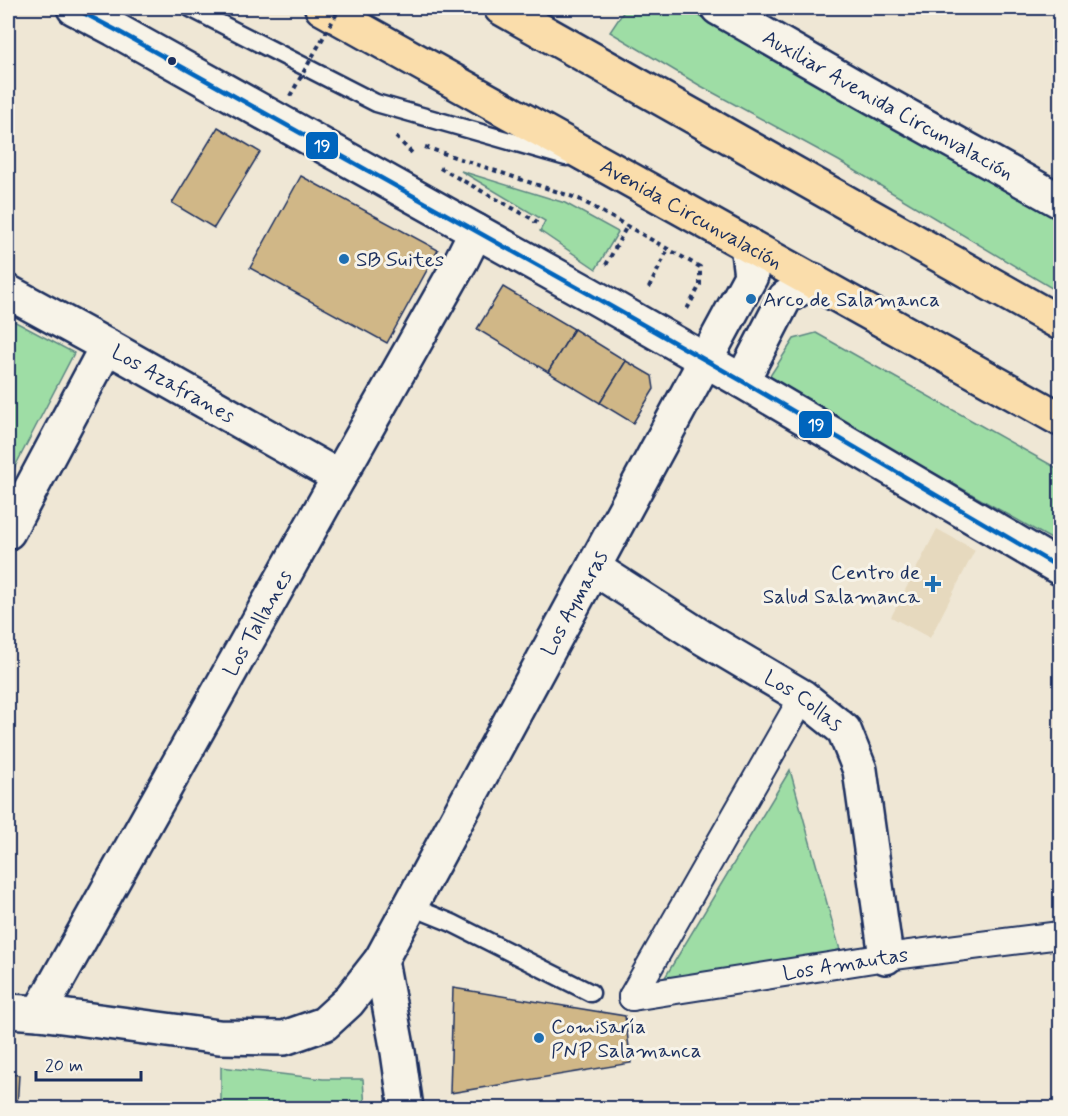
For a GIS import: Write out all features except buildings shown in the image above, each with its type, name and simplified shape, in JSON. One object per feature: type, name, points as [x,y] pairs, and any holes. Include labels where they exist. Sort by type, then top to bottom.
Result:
[{"type":"main road","name":"Avenida Circunvalación","points":[[322,8],[1060,419]]},
{"type":"main road","points":[[501,8],[1060,322]]},
{"type":"street","points":[[74,8],[114,28],[742,381],[1058,571]]},
{"type":"street","name":"Auxiliar Avenida Circunvalación","points":[[718,8],[1060,201]]},
{"type":"street","name":"Los Tallanes","points":[[23,1012],[339,477],[476,231]]},
{"type":"street","name":"Los Aymaras","points":[[23,1012],[219,1037],[284,1038],[324,1024],[348,1002],[381,960],[706,362],[751,276],[747,244]]},
{"type":"street","points":[[742,381],[785,298],[813,280]]},
{"type":"street","name":"Los Azafranes","points":[[8,292],[339,477]]},
{"type":"street","points":[[8,532],[107,346]]},
{"type":"street","name":"Los Collas","points":[[594,568],[700,636],[802,697],[844,730],[860,770],[886,957]]},
{"type":"street","name":"Los Amautas","points":[[802,697],[632,997],[886,957],[1060,935]]},
{"type":"street","points":[[381,960],[406,1108]]},
{"type":"lane","points":[[190,8],[376,103],[621,173]]},
{"type":"lane","points":[[410,906],[452,922],[591,993]]},
{"type":"path","points":[[290,96],[340,8]]},
{"type":"path","points":[[395,137],[410,152]]},
{"type":"path","points":[[589,294],[627,226]]},
{"type":"path","points":[[633,320],[668,249]]},
{"type":"path","points":[[670,341],[700,285],[700,267]]},
{"type":"shaded area","name":"Centro de Salud Salamanca","points":[[937,529],[975,550],[930,638],[891,617]]},
{"type":"green space","points":[[626,8],[685,8],[1060,221],[1060,293],[839,161],[699,85],[610,32]]},
{"type":"green space","points":[[461,171],[565,203],[618,232],[596,269],[540,231],[545,221]]},
{"type":"green space","points":[[8,318],[74,353],[8,480]]},
{"type":"green space","points":[[816,333],[1060,470],[1060,544],[768,379],[794,339]]},
{"type":"green space","points":[[790,770],[840,950],[661,984]]},
{"type":"green space","points":[[221,1067],[323,1079],[363,1079],[365,1108],[221,1108]]},
{"type":"transit line","name":"19","points":[[74,8],[589,294],[1060,568]]},
{"type":"place","name":"SB Suites","points":[[344,259]]},
{"type":"place","name":"Arco de Salamanca","points":[[751,299]]},
{"type":"place","name":"Centro de Salud Salamanca","points":[[933,584]]},
{"type":"place","name":"Comisaría PNP Salamanca","points":[[539,1038]]}]
